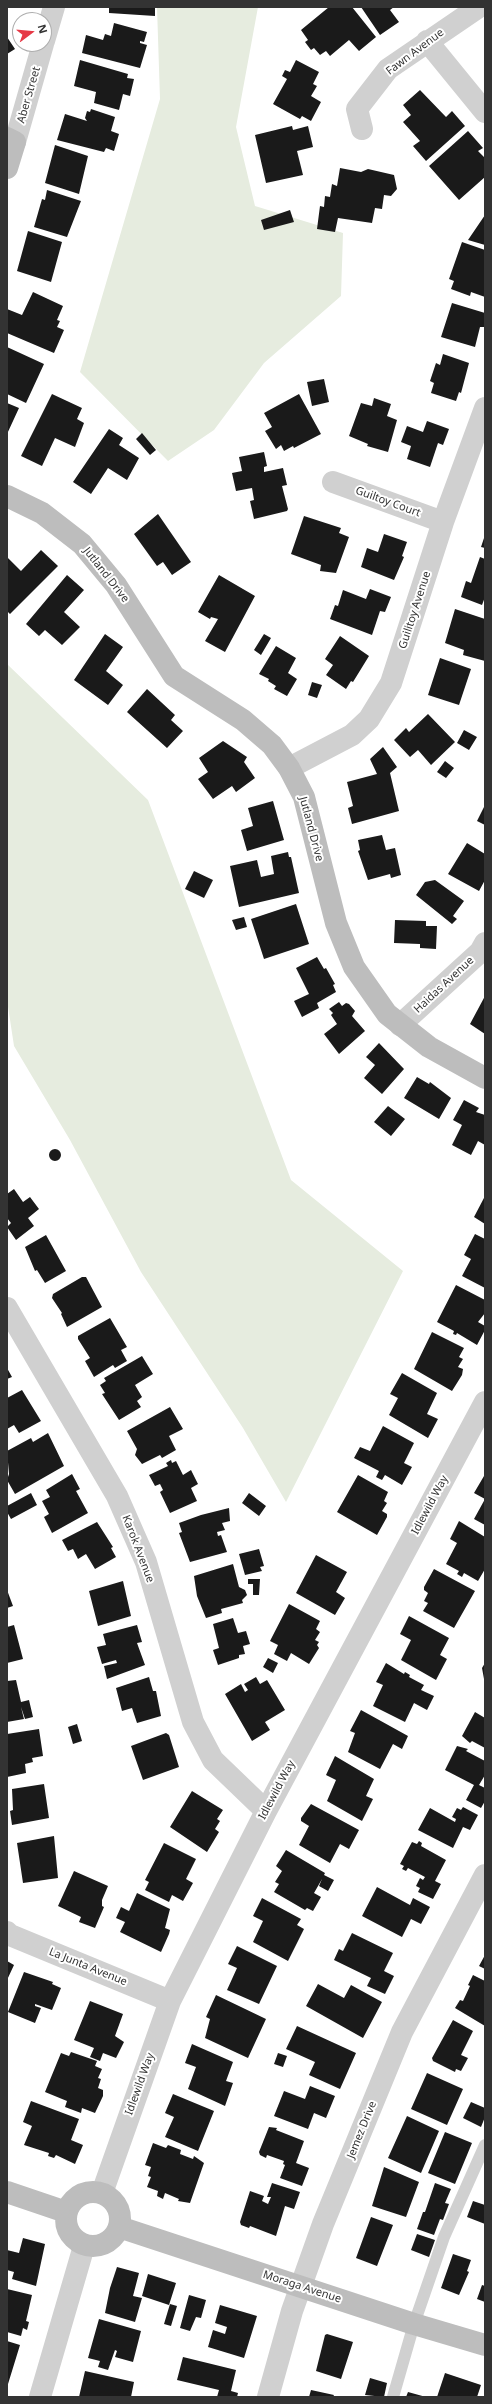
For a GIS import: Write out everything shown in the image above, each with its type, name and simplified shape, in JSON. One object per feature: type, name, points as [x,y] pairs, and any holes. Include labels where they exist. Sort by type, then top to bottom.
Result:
[{"type":"street","name":"Fawn Avenue","points":[[362,129],[357,109],[388,69],[479,7]]},
{"type":"street","points":[[427,41],[471,98],[485,112]]},
{"type":"street","name":"Aber Street","points":[[7,168],[11,140],[40,52]]},
{"type":"street","name":"Guilitoy Avenue","points":[[289,768],[352,735],[369,719],[391,683],[443,522],[485,408]]},
{"type":"street","name":"Guiltoy Court","points":[[333,482],[443,522]]},
{"type":"street","name":"Jutland Drive","points":[[7,496],[42,513],[82,544],[116,584],[174,676],[242,720],[272,745],[289,768],[304,797],[336,924],[354,967],[387,1014],[429,1047],[485,1078]]},
{"type":"street","name":"Haidas Avenue","points":[[400,1025],[480,952],[485,943]]},
{"type":"street","name":"Karok Avenue","points":[[7,1308],[117,1496],[146,1562],[193,1722],[213,1760],[266,1811]]},
{"type":"street","name":"Idlewild Way","points":[[102,2193],[170,2001],[266,1811],[485,1402]]},
{"type":"street","name":"Jemez Drive","points":[[268,2397],[301,2286],[323,2224],[402,2032],[485,1875]]},
{"type":"street","name":"La Junta Avenue","points":[[7,1932],[10,1935],[170,2001]]},
{"type":"street","points":[[7,2192],[66,2212]]},
{"type":"street","points":[[93,2192],[102,2193],[109,2197],[117,2207],[120,2219],[119,2227],[115,2235],[102,2246],[84,2246],[71,2236],[67,2229],[66,2212],[76,2197],[93,2192]]},
{"type":"street","name":"Moraga Avenue","points":[[119,2227],[414,2324],[485,2345]]},
{"type":"street","points":[[40,2397],[84,2246]]},
{"type":"lane","points":[[393,2397],[414,2324],[444,2237],[485,2145]]},
{"type":"shaded area","points":[[157,7],[258,7],[236,127],[255,206],[343,233],[341,296],[264,363],[214,430],[168,461],[80,372],[160,99]]},
{"type":"shaded area","points":[[7,664],[148,800],[291,1180],[403,1271],[286,1502],[243,1428],[141,1272],[70,1140],[14,1046],[7,1000]]},
{"type":"building","points":[[109,7],[155,7],[155,16],[109,13]]},
{"type":"building","points":[[329,7],[352,7],[376,37],[359,51],[349,40],[330,56],[326,51],[320,55],[314,48],[311,50],[305,42],[308,40],[301,30]]},
{"type":"building","points":[[361,7],[394,7],[390,10],[399,22],[380,35]]},
{"type":"building","points":[[114,23],[147,32],[144,42],[140,41],[140,43],[147,45],[140,68],[82,53],[86,35],[103,40],[105,34],[111,36]]},
{"type":"building","points":[[7,37],[12,44],[12,51],[7,54]]},
{"type":"building","points":[[80,60],[128,74],[127,78],[134,79],[130,96],[123,94],[119,110],[94,103],[96,92],[74,86]]},
{"type":"building","points":[[296,60],[319,72],[313,84],[317,86],[311,96],[321,102],[311,121],[302,116],[300,119],[273,104],[287,79],[282,76],[285,70],[290,72]]},
{"type":"building","points":[[420,90],[446,117],[452,111],[465,126],[426,161],[413,146],[420,141],[403,122],[411,115],[403,105]]},
{"type":"building","points":[[91,109],[115,117],[111,131],[119,134],[114,151],[106,148],[104,152],[57,140],[65,114],[87,121],[85,118],[87,111],[90,112]]},
{"type":"building","points":[[292,126],[293,130],[308,126],[313,147],[297,151],[303,175],[266,183],[255,135]]},
{"type":"building","points":[[468,131],[483,148],[478,151],[485,158],[485,177],[459,200],[429,166]]},
{"type":"building","points":[[55,145],[88,156],[79,194],[45,183]]},
{"type":"building","points":[[340,168],[361,172],[368,169],[394,175],[397,189],[391,196],[384,195],[382,209],[375,208],[372,223],[338,218],[335,232],[317,229],[320,206],[324,207],[325,196],[330,197],[332,184],[337,186]]},
{"type":"building","points":[[47,190],[81,201],[67,237],[34,227],[42,199],[45,200]]},
{"type":"building","points":[[290,210],[294,222],[264,230],[261,220]]},
{"type":"building","points":[[485,215],[485,245],[468,240]]},
{"type":"building","points":[[28,231],[62,242],[51,282],[17,271]]},
{"type":"building","points":[[462,242],[485,250],[485,297],[471,292],[470,296],[451,289],[454,281],[449,279]]},
{"type":"building","points":[[33,292],[63,306],[57,320],[60,321],[57,327],[64,330],[54,353],[7,333],[7,309],[22,315]]},
{"type":"building","points":[[452,303],[485,313],[485,327],[480,327],[475,347],[441,337]]},
{"type":"building","points":[[7,347],[44,364],[26,403],[7,394]]},
{"type":"building","points":[[443,354],[469,363],[461,393],[459,392],[456,401],[431,393],[434,383],[430,381],[436,363],[440,365]]},
{"type":"building","points":[[324,379],[329,402],[312,406],[307,382]]},
{"type":"building","points":[[52,394],[82,408],[77,419],[84,423],[75,447],[55,438],[42,466],[21,456]]},
{"type":"building","points":[[299,394],[321,434],[294,448],[293,446],[284,451],[281,445],[276,449],[265,431],[272,427],[264,413]]},
{"type":"building","points":[[374,398],[391,404],[387,416],[397,420],[388,452],[367,446],[368,444],[349,436],[361,403],[372,406]]},
{"type":"building","points":[[7,403],[19,408],[7,434]]},
{"type":"building","points":[[427,421],[449,429],[443,445],[438,443],[430,467],[407,459],[411,446],[401,442],[407,426],[423,432]]},
{"type":"building","points":[[109,429],[123,438],[119,445],[139,458],[127,480],[108,468],[91,494],[73,482]]},
{"type":"building","points":[[142,433],[156,450],[150,455],[136,439]]},
{"type":"building","points":[[264,452],[267,466],[264,467],[264,472],[283,468],[287,485],[282,486],[288,509],[287,511],[254,519],[250,501],[254,500],[252,488],[236,491],[232,473],[242,471],[239,457]]},
{"type":"building","points":[[158,514],[191,562],[172,575],[163,562],[157,566],[134,534]]},
{"type":"building","points":[[304,516],[341,528],[339,533],[349,537],[336,573],[320,571],[321,565],[291,554]]},
{"type":"building","points":[[384,534],[407,542],[402,556],[404,557],[394,580],[361,567],[367,548],[378,552]]},
{"type":"building","points":[[485,535],[485,548],[481,547]]},
{"type":"building","points":[[41,550],[58,566],[10,614],[7,611],[7,557],[21,571]]},
{"type":"building","points":[[480,557],[485,559],[485,597],[482,605],[461,597],[466,581],[471,583]]},
{"type":"building","points":[[67,575],[84,590],[64,612],[80,627],[62,645],[45,630],[39,636],[26,624]]},
{"type":"building","points":[[219,575],[255,596],[225,652],[205,641],[218,619],[211,617],[210,619],[198,612]]},
{"type":"building","points":[[370,589],[391,597],[385,612],[380,611],[372,635],[330,619],[335,605],[338,606],[343,590],[366,599]]},
{"type":"building","points":[[455,609],[485,619],[485,661],[463,655],[464,650],[445,643]]},
{"type":"building","points":[[105,634],[123,647],[106,671],[123,685],[108,705],[74,680]]},
{"type":"building","points":[[264,634],[271,638],[261,655],[254,650]]},
{"type":"building","points":[[340,636],[369,656],[353,682],[351,681],[346,689],[326,675],[333,665],[325,659]]},
{"type":"building","points":[[276,646],[296,658],[288,673],[297,679],[287,696],[274,689],[276,686],[268,681],[269,679],[259,674]]},
{"type":"building","points":[[440,658],[471,669],[459,705],[428,695]]},
{"type":"building","points":[[312,682],[322,685],[317,698],[308,695]]},
{"type":"building","points":[[147,689],[175,715],[171,720],[183,731],[167,748],[127,712]]},
{"type":"building","points":[[428,714],[455,742],[431,765],[418,750],[410,757],[394,740],[406,728],[409,732]]},
{"type":"building","points":[[464,730],[477,737],[469,750],[457,743]]},
{"type":"building","points":[[223,741],[247,757],[244,762],[255,778],[236,792],[232,786],[213,799],[198,779],[208,772],[199,758]]},
{"type":"building","points":[[383,747],[397,767],[390,773],[399,811],[352,824],[348,808],[353,806],[347,782],[377,774],[370,759]]},
{"type":"building","points":[[445,761],[454,768],[446,778],[437,772]]},
{"type":"building","points":[[273,801],[284,840],[247,851],[241,830],[253,826],[248,808]]},
{"type":"building","points":[[485,805],[485,825],[477,821]]},
{"type":"building","points":[[382,835],[386,850],[395,848],[401,875],[391,878],[390,874],[368,880],[358,851],[360,850],[358,840]]},
{"type":"building","points":[[467,843],[485,854],[485,880],[479,891],[448,874]]},
{"type":"building","points":[[288,852],[289,857],[291,857],[299,893],[239,907],[230,866],[257,860],[261,877],[274,874],[271,856]]},
{"type":"building","points":[[194,871],[213,880],[204,898],[185,889]]},
{"type":"building","points":[[435,880],[464,901],[453,916],[457,919],[452,924],[416,895],[425,882]]},
{"type":"building","points":[[296,904],[309,944],[264,959],[251,919]]},
{"type":"building","points":[[244,917],[247,927],[236,930],[232,920]]},
{"type":"building","points":[[395,920],[426,921],[426,926],[437,926],[436,949],[420,948],[420,944],[394,943]]},
{"type":"building","points":[[317,957],[324,969],[326,968],[335,984],[333,985],[336,992],[317,1003],[319,1008],[302,1017],[294,1001],[309,994],[296,968]]},
{"type":"building","points":[[485,996],[485,1034],[470,1024]]},
{"type":"building","points":[[339,1002],[342,1006],[346,1003],[349,1004],[355,1011],[352,1016],[365,1031],[339,1054],[324,1034],[337,1024],[331,1015],[333,1013],[329,1009]]},
{"type":"building","points":[[379,1043],[404,1069],[382,1094],[364,1078],[375,1065],[366,1057]]},
{"type":"building","points":[[417,1077],[429,1084],[430,1082],[451,1098],[439,1119],[404,1098]]},
{"type":"building","points":[[464,1100],[479,1108],[476,1112],[485,1115],[485,1145],[478,1141],[471,1155],[452,1145],[462,1125],[453,1120]]},
{"type":"building","points":[[388,1106],[405,1119],[391,1136],[374,1122]]},
{"type":"building","points":[[53,1149],[57,1149],[61,1155],[57,1161],[53,1161],[49,1157],[49,1153]]},
{"type":"building","points":[[14,1189],[23,1202],[30,1197],[39,1209],[28,1218],[34,1226],[16,1240],[7,1227],[11,1223],[7,1218],[7,1194]]},
{"type":"building","points":[[485,1196],[485,1224],[474,1217]]},
{"type":"building","points":[[475,1234],[485,1239],[485,1288],[462,1276],[471,1259],[464,1255]]},
{"type":"building","points":[[46,1235],[66,1271],[45,1283],[37,1270],[35,1271],[25,1247]]},
{"type":"building","points":[[82,1277],[86,1277],[102,1307],[67,1327],[61,1314],[62,1313],[52,1298],[53,1294]]},
{"type":"building","points":[[456,1285],[485,1300],[485,1313],[478,1322],[485,1326],[485,1330],[477,1345],[457,1333],[456,1335],[453,1334],[454,1331],[437,1322]]},
{"type":"building","points":[[110,1318],[127,1347],[121,1350],[127,1361],[115,1368],[113,1365],[94,1377],[85,1361],[90,1358],[78,1339],[78,1336]]},
{"type":"building","points":[[432,1332],[464,1348],[459,1357],[463,1359],[458,1367],[463,1369],[462,1375],[452,1391],[414,1369]]},
{"type":"building","points":[[142,1356],[153,1374],[135,1385],[142,1397],[137,1401],[141,1407],[119,1420],[102,1394],[105,1393],[100,1385],[106,1381],[104,1378]]},
{"type":"building","points":[[7,1368],[12,1377],[7,1379]]},
{"type":"building","points":[[402,1373],[437,1393],[427,1414],[438,1419],[428,1438],[389,1415],[398,1398],[390,1394]]},
{"type":"building","points":[[22,1390],[41,1421],[19,1433],[14,1425],[7,1429],[7,1398]]},
{"type":"building","points":[[170,1407],[183,1429],[169,1436],[176,1450],[162,1458],[160,1455],[142,1464],[135,1455],[137,1449],[127,1431]]},
{"type":"building","points":[[383,1426],[414,1443],[404,1463],[412,1467],[402,1485],[385,1475],[382,1480],[376,1477],[379,1471],[354,1458],[360,1447],[370,1451]]},
{"type":"building","points":[[48,1433],[64,1466],[15,1494],[7,1480],[9,1474],[7,1451],[31,1438],[33,1442]]},
{"type":"building","points":[[171,1460],[172,1463],[176,1461],[183,1475],[191,1470],[198,1484],[191,1488],[197,1501],[170,1513],[160,1492],[163,1490],[160,1484],[155,1486],[149,1475],[168,1466],[166,1463]]},
{"type":"building","points":[[72,1474],[80,1489],[76,1491],[88,1513],[52,1533],[44,1517],[49,1514],[42,1501],[50,1497],[46,1490]]},
{"type":"building","points":[[358,1475],[388,1492],[384,1501],[387,1503],[382,1511],[387,1514],[387,1517],[377,1535],[337,1512]]},
{"type":"building","points":[[484,1476],[485,1477],[485,1499],[474,1493]]},
{"type":"building","points":[[31,1493],[37,1505],[11,1519],[7,1512],[7,1506]]},
{"type":"building","points":[[249,1493],[266,1506],[259,1516],[242,1503]]},
{"type":"building","points":[[485,1499],[485,1525],[474,1519]]},
{"type":"building","points":[[229,1508],[230,1521],[222,1523],[225,1530],[217,1532],[218,1536],[221,1535],[227,1552],[190,1562],[179,1533],[182,1532],[179,1523],[201,1515]]},
{"type":"building","points":[[459,1521],[485,1537],[485,1569],[478,1581],[464,1573],[462,1577],[457,1574],[459,1571],[446,1564],[457,1543],[450,1539]]},
{"type":"building","points":[[97,1522],[113,1547],[111,1548],[116,1557],[95,1569],[86,1554],[78,1559],[73,1549],[68,1551],[62,1540]]},
{"type":"building","points":[[259,1549],[264,1566],[260,1567],[262,1571],[245,1575],[239,1554]]},
{"type":"building","points":[[316,1555],[347,1572],[336,1592],[345,1598],[335,1615],[296,1593]]},
{"type":"building","points":[[233,1564],[239,1587],[245,1590],[247,1595],[242,1600],[243,1603],[221,1609],[222,1613],[206,1618],[197,1596],[194,1576]]},
{"type":"building","points":[[434,1569],[475,1591],[454,1628],[423,1611],[428,1603],[424,1601],[428,1593],[424,1590],[424,1587]]},
{"type":"building","points":[[248,1579],[260,1579],[259,1595],[253,1595],[253,1584],[248,1584]]},
{"type":"building","points":[[123,1581],[131,1616],[98,1626],[89,1591]]},
{"type":"building","points":[[7,1590],[13,1606],[7,1608]]},
{"type":"building","points":[[289,1604],[320,1621],[316,1629],[320,1632],[315,1640],[319,1642],[317,1645],[319,1648],[309,1664],[291,1653],[287,1661],[274,1654],[278,1645],[270,1641]]},
{"type":"building","points":[[409,1616],[449,1638],[440,1655],[447,1659],[436,1680],[401,1660],[411,1640],[400,1634]]},
{"type":"building","points":[[233,1618],[238,1633],[246,1631],[250,1644],[243,1646],[245,1654],[239,1655],[239,1658],[218,1665],[213,1650],[219,1648],[213,1624]]},
{"type":"building","points":[[14,1625],[23,1659],[7,1663],[7,1627]]},
{"type":"building","points":[[137,1625],[142,1642],[137,1643],[145,1665],[107,1679],[104,1666],[117,1663],[116,1660],[102,1664],[97,1647],[106,1645],[103,1634]]},
{"type":"building","points":[[268,1658],[278,1663],[273,1673],[263,1667]]},
{"type":"building","points":[[386,1663],[404,1674],[405,1672],[410,1675],[409,1677],[424,1685],[421,1690],[434,1696],[427,1710],[414,1703],[405,1722],[373,1706],[383,1685],[376,1682]]},
{"type":"building","points":[[485,1663],[485,1679],[484,1679],[482,1668]]},
{"type":"building","points":[[149,1677],[153,1691],[156,1691],[161,1716],[137,1723],[132,1708],[122,1711],[116,1688]]},
{"type":"building","points":[[256,1677],[260,1684],[267,1680],[285,1710],[265,1722],[270,1730],[252,1741],[225,1694],[241,1684],[245,1692],[248,1690],[244,1684]]},
{"type":"building","points":[[16,1680],[21,1702],[29,1700],[33,1717],[25,1719],[21,1707],[24,1719],[7,1722],[7,1681]]},
{"type":"building","points":[[361,1710],[408,1736],[402,1749],[393,1744],[380,1769],[348,1752],[355,1733],[350,1731]]},
{"type":"building","points":[[475,1712],[485,1718],[485,1748],[472,1741],[470,1743],[462,1736]]},
{"type":"building","points":[[77,1724],[82,1741],[73,1744],[68,1727]]},
{"type":"building","points":[[39,1729],[43,1756],[32,1758],[33,1762],[25,1764],[26,1773],[7,1777],[7,1734]]},
{"type":"building","points":[[166,1733],[169,1735],[179,1767],[143,1780],[131,1746]]},
{"type":"building","points":[[457,1746],[468,1749],[466,1751],[485,1761],[485,1775],[479,1785],[485,1788],[485,1801],[481,1808],[466,1800],[474,1785],[445,1770]]},
{"type":"building","points":[[335,1756],[374,1779],[366,1796],[373,1799],[362,1821],[327,1801],[336,1780],[326,1775]]},
{"type":"building","points":[[44,1784],[49,1818],[12,1825],[10,1811],[13,1810],[12,1789]]},
{"type":"building","points":[[192,1791],[223,1810],[217,1819],[220,1821],[215,1829],[219,1832],[207,1852],[170,1827]]},
{"type":"building","points":[[311,1804],[359,1830],[349,1849],[340,1844],[330,1863],[299,1845],[309,1826],[301,1821],[301,1818]]},
{"type":"building","points":[[463,1807],[478,1815],[470,1830],[463,1827],[453,1848],[418,1830],[430,1808],[455,1822],[456,1819],[452,1817],[457,1808],[461,1810]]},
{"type":"building","points":[[54,1836],[58,1878],[23,1883],[17,1843]]},
{"type":"building","points":[[419,1841],[422,1843],[421,1846],[446,1860],[435,1881],[441,1884],[433,1899],[418,1892],[420,1888],[416,1886],[420,1878],[423,1880],[425,1877],[408,1868],[406,1871],[402,1869],[404,1866],[400,1864],[412,1842],[417,1844]]},
{"type":"building","points":[[164,1843],[196,1859],[186,1879],[193,1883],[183,1901],[172,1895],[169,1902],[145,1890],[149,1882],[145,1880]]},
{"type":"building","points":[[286,1850],[334,1880],[328,1891],[319,1886],[322,1879],[314,1893],[321,1897],[313,1911],[307,1908],[305,1910],[274,1892],[279,1884],[275,1882],[282,1871],[276,1866]]},
{"type":"building","points":[[74,1871],[108,1886],[102,1900],[102,1906],[104,1907],[95,1928],[79,1922],[81,1917],[58,1906]]},
{"type":"building","points":[[377,1887],[410,1905],[413,1898],[430,1907],[421,1924],[411,1919],[402,1937],[362,1916]]},
{"type":"building","points":[[137,1893],[170,1909],[165,1928],[170,1930],[161,1952],[120,1932],[125,1922],[116,1918],[121,1907],[129,1911]]},
{"type":"building","points":[[262,1898],[301,1919],[297,1925],[304,1929],[288,1961],[253,1942],[263,1921],[253,1916]]},
{"type":"building","points":[[352,1933],[393,1953],[384,1971],[394,1976],[385,1994],[367,1986],[371,1978],[334,1960],[339,1949],[343,1951]]},
{"type":"building","points":[[237,1946],[277,1966],[259,2004],[227,1990],[237,1968],[228,1964]]},
{"type":"building","points":[[485,1955],[485,1969],[479,1966]]},
{"type":"building","points":[[7,1961],[14,1965],[7,1980]]},
{"type":"building","points":[[24,1972],[53,1982],[52,1984],[61,1988],[52,2010],[35,2004],[35,2006],[41,2008],[35,2023],[8,2012]]},
{"type":"building","points":[[473,1975],[485,1981],[485,2026],[455,2008],[460,2000],[463,2001]]},
{"type":"building","points":[[318,1984],[344,1998],[351,1985],[382,2002],[363,2038],[306,2006]]},
{"type":"building","points":[[216,1995],[266,2019],[248,2058],[205,2038],[210,2019],[206,2017]]},
{"type":"building","points":[[90,2001],[123,2014],[115,2036],[124,2042],[116,2058],[103,2053],[100,2061],[90,2057],[94,2048],[74,2040]]},
{"type":"building","points":[[453,2020],[473,2031],[461,2055],[468,2058],[461,2071],[456,2069],[455,2072],[433,2061],[432,2058]]},
{"type":"building","points":[[297,2026],[356,2053],[340,2089],[309,2075],[315,2062],[286,2049]]},
{"type":"building","points":[[192,2044],[233,2062],[226,2081],[233,2083],[225,2106],[188,2089],[196,2067],[185,2063]]},
{"type":"building","points":[[71,2052],[97,2061],[95,2066],[102,2069],[98,2078],[101,2079],[98,2088],[103,2090],[103,2096],[95,2113],[82,2108],[81,2113],[65,2107],[67,2101],[45,2092],[61,2053],[69,2056]]},
{"type":"building","points":[[278,2053],[287,2056],[283,2067],[274,2064]]},
{"type":"building","points":[[427,2073],[463,2089],[447,2125],[411,2109]]},
{"type":"building","points":[[310,2086],[335,2096],[326,2118],[314,2113],[308,2129],[274,2116],[284,2091],[305,2099]]},
{"type":"building","points":[[173,2094],[214,2111],[198,2151],[165,2137],[174,2117],[165,2113]]},
{"type":"building","points":[[31,2101],[79,2119],[71,2140],[83,2145],[75,2164],[56,2155],[54,2158],[48,2156],[49,2153],[24,2145],[32,2126],[23,2122]]},
{"type":"building","points":[[471,2102],[485,2108],[485,2117],[481,2127],[463,2118]]},
{"type":"building","points":[[407,2116],[439,2131],[421,2173],[388,2158]]},
{"type":"building","points":[[269,2127],[277,2128],[276,2130],[304,2141],[296,2163],[309,2168],[302,2186],[280,2178],[285,2165],[283,2164],[284,2161],[267,2155],[266,2158],[260,2155],[259,2152]]},
{"type":"building","points":[[445,2132],[472,2143],[455,2184],[428,2173]]},
{"type":"building","points":[[153,2143],[166,2148],[168,2145],[181,2150],[180,2154],[193,2159],[194,2156],[204,2163],[190,2203],[178,2201],[179,2199],[165,2193],[163,2199],[157,2196],[158,2191],[147,2187],[151,2177],[148,2176],[151,2167],[145,2165]]},
{"type":"building","points":[[384,2167],[419,2182],[406,2217],[372,2206]]},
{"type":"building","points":[[272,2183],[300,2192],[294,2209],[285,2206],[276,2236],[250,2226],[249,2228],[241,2225],[240,2222],[250,2191],[264,2196],[262,2201],[268,2204],[271,2197],[267,2197]]},
{"type":"building","points":[[435,2183],[451,2189],[445,2203],[449,2204],[443,2220],[440,2219],[434,2235],[417,2229],[423,2212],[425,2212]]},
{"type":"building","points":[[473,2201],[485,2205],[485,2224],[467,2217]]},
{"type":"building","points":[[371,2217],[393,2225],[377,2266],[356,2258]]},
{"type":"building","points":[[417,2234],[435,2240],[429,2257],[411,2250]]},
{"type":"building","points":[[23,2238],[45,2244],[36,2286],[12,2279],[14,2272],[7,2270],[7,2250],[19,2253]]},
{"type":"building","points":[[453,2254],[471,2260],[467,2271],[469,2272],[459,2295],[441,2288]]},
{"type":"building","points":[[117,2267],[139,2273],[133,2296],[142,2298],[135,2322],[105,2313],[110,2288]]},
{"type":"building","points":[[148,2274],[176,2283],[169,2305],[142,2296]]},
{"type":"building","points":[[482,2285],[485,2286],[485,2302],[477,2299]]},
{"type":"building","points":[[7,2289],[32,2295],[26,2321],[29,2322],[27,2330],[23,2328],[21,2336],[7,2332]]},
{"type":"building","points":[[189,2295],[206,2300],[201,2318],[196,2317],[190,2331],[180,2328]]},
{"type":"building","points":[[170,2304],[177,2306],[171,2326],[164,2324]]},
{"type":"building","points":[[220,2305],[257,2316],[244,2358],[208,2347],[213,2330],[225,2334],[227,2327],[215,2323]]},
{"type":"building","points":[[99,2319],[141,2331],[133,2362],[115,2357],[117,2351],[115,2350],[108,2370],[98,2367],[100,2361],[88,2358]]},
{"type":"building","points":[[327,2334],[353,2342],[341,2379],[316,2371],[325,2335]]},
{"type":"building","points":[[7,2341],[20,2345],[8,2384],[7,2384]]},
{"type":"building","points":[[183,2357],[236,2370],[231,2391],[238,2393],[237,2397],[217,2397],[219,2390],[177,2380]]},
{"type":"building","points":[[85,2371],[134,2382],[131,2397],[79,2397]]},
{"type":"building","points":[[445,2373],[481,2385],[477,2397],[437,2397]]},
{"type":"building","points":[[370,2378],[387,2383],[384,2397],[365,2395]]},
{"type":"building","points":[[311,2390],[334,2395],[333,2397],[309,2397]]},
{"type":"building","points":[[408,2392],[426,2397],[406,2397]]}]
